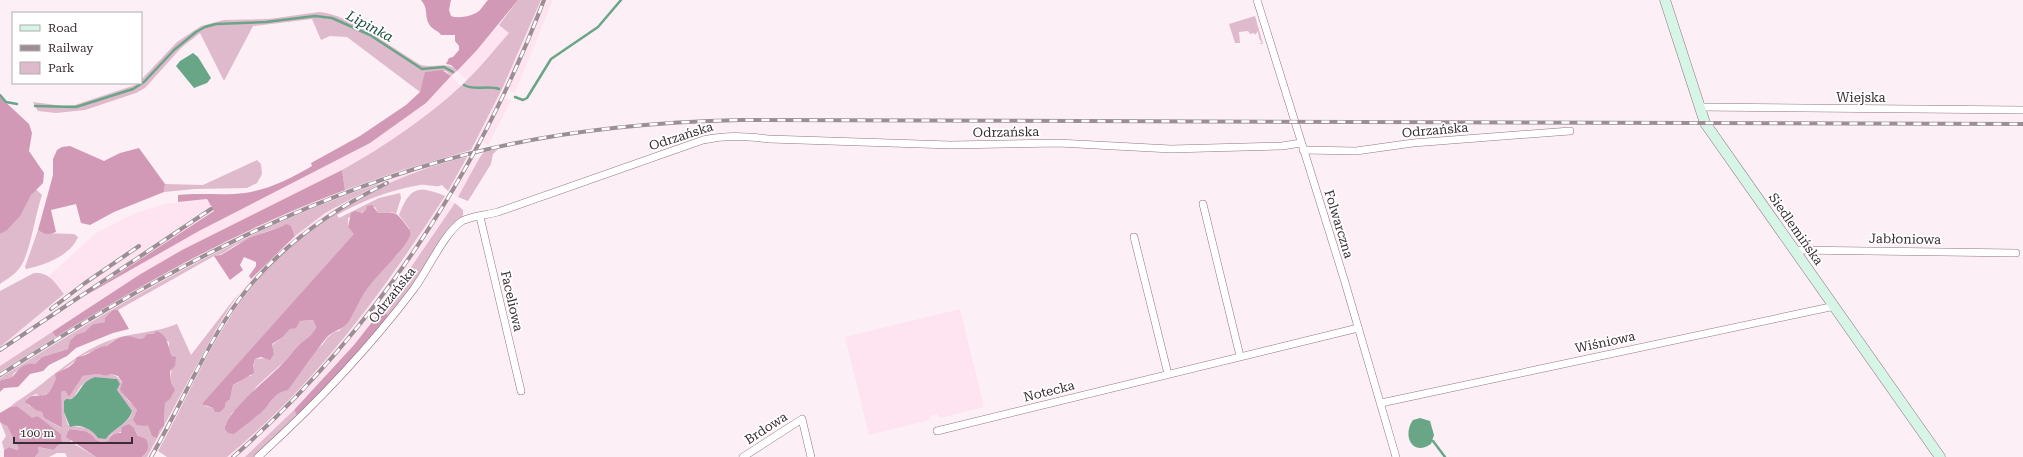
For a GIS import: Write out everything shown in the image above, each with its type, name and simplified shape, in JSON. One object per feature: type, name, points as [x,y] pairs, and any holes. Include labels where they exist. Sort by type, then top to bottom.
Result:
[{"type":"street","name":"Folwarczna","points":[[1257,0],[1381,403],[1396,457]]},
{"type":"street","name":"Siedlemińska","points":[[1665,0],[1699,107],[1709,130],[1835,306],[1940,457]]},
{"type":"street","name":"Wiejska","points":[[1699,107],[2023,110]]},
{"type":"street","name":"Odrzańska","points":[[258,457],[293,425],[358,357],[414,289],[452,231],[463,221],[498,212],[703,140],[723,136],[740,135],[769,139],[951,145],[1058,143],[1171,149],[1302,146],[1356,151],[1413,143],[1570,131]]},
{"type":"street","points":[[1203,204],[1240,356]]},
{"type":"street","name":"Faceliowa","points":[[480,217],[520,391]]},
{"type":"street","points":[[1134,237],[1168,374]]},
{"type":"street","name":"Jabłoniowa","points":[[1795,250],[2016,253]]},
{"type":"street","name":"Wiśniowa","points":[[1381,403],[1835,306]]},
{"type":"street","name":"Notecka","points":[[937,431],[1358,328]]},
{"type":"street","name":"Brdowa","points":[[744,457],[802,419],[811,457]]},
{"type":"shaded area","points":[[421,0],[451,0],[449,10],[451,16],[457,17],[476,13],[488,0],[518,0],[477,50],[457,71],[451,65],[446,64],[449,58],[453,57],[459,50],[459,46],[455,41],[455,35],[441,35],[430,26],[425,6]]},
{"type":"shaded area","points":[[541,0],[553,0],[515,93],[503,87]]},
{"type":"shaded area","points":[[499,25],[509,33],[467,80],[457,71]]},
{"type":"shaded area","points":[[193,53],[198,57],[211,78],[207,83],[194,88],[176,66],[180,61]]},
{"type":"shaded area","points":[[442,70],[451,76],[426,103],[370,143],[199,231],[83,297],[214,211],[207,199],[178,202],[178,195],[244,193],[265,188],[284,181],[312,166],[311,163],[360,136],[406,105],[420,92],[425,72]]},
{"type":"shaded area","points":[[451,76],[461,86],[418,122],[396,138],[342,170],[182,250],[139,275],[0,366],[0,347],[64,295],[49,276],[96,233],[135,213],[165,204],[207,199],[214,211],[91,293],[199,231],[370,143],[426,103]]},
{"type":"shaded area","points":[[499,95],[511,101],[488,145],[483,142],[481,145],[477,143],[476,146],[474,145]]},
{"type":"shaded area","points":[[0,97],[29,124],[32,133],[29,151],[44,173],[43,183],[31,195],[20,216],[7,230],[0,234]]},
{"type":"shaded area","points":[[70,146],[104,161],[120,153],[139,148],[165,184],[164,192],[114,212],[90,225],[81,223],[76,204],[51,210],[56,232],[44,234],[38,230],[53,175],[53,159],[57,150],[62,147]]},
{"type":"shaded area","points":[[471,150],[467,157],[472,160],[474,157],[479,159],[478,164],[458,197],[448,191],[466,157],[408,176],[349,205],[305,234],[279,258],[230,316],[154,457],[147,457],[218,326],[238,294],[263,266],[304,228],[325,213],[366,191],[364,189],[262,230],[197,261],[88,324],[0,378],[0,372],[56,337],[134,290],[231,237],[304,205],[345,190],[399,171]]},
{"type":"shaded area","points":[[342,170],[345,190],[306,205],[232,238],[126,295],[56,337],[52,332],[139,275],[182,250]]},
{"type":"shaded area","points":[[445,196],[455,203],[409,271],[354,345],[294,410],[245,457],[227,457],[341,343],[391,278]]},
{"type":"shaded area","points":[[372,205],[378,213],[394,213],[400,217],[410,230],[408,240],[367,289],[347,324],[327,337],[288,390],[277,395],[264,410],[234,434],[228,433],[225,429],[227,422],[233,413],[250,394],[279,367],[299,344],[313,333],[316,327],[313,320],[300,321],[296,328],[290,329],[283,337],[272,344],[274,354],[270,360],[261,357],[255,359],[253,366],[254,373],[233,385],[230,399],[225,403],[225,407],[220,412],[215,412],[213,408],[202,404],[354,234],[348,227],[351,213],[355,211],[362,213],[366,210],[367,206]]},
{"type":"shaded area","points":[[286,224],[291,226],[295,236],[251,279],[249,276],[256,266],[256,262],[244,257],[240,265],[243,270],[230,280],[214,256],[221,255],[249,238]]},
{"type":"shaded area","points":[[383,308],[389,318],[298,417],[294,410],[354,345]]},
{"type":"shaded area","points":[[960,309],[984,407],[940,418],[937,414],[930,416],[930,420],[869,435],[845,337]]},
{"type":"shaded area","points":[[113,310],[118,310],[129,329],[113,333],[76,348],[67,356],[49,365],[43,371],[30,374],[18,387],[4,388],[0,392],[0,381],[12,377],[24,365],[35,364],[42,357],[68,349],[70,341],[77,334],[85,332],[93,324],[105,322],[105,318]]},
{"type":"shaded area","points":[[156,331],[163,335],[167,341],[172,356],[176,357],[175,366],[170,371],[171,383],[175,390],[170,399],[165,403],[164,426],[159,431],[157,438],[152,436],[148,425],[137,425],[133,420],[137,410],[120,390],[122,382],[118,376],[111,374],[106,376],[98,374],[83,376],[69,397],[65,391],[61,392],[62,428],[44,418],[42,412],[36,410],[25,402],[30,397],[45,395],[48,393],[56,379],[55,374],[74,363],[77,357],[81,357],[103,346],[107,346],[122,337],[130,336],[143,339],[147,334],[154,334]]},
{"type":"shaded area","points":[[95,377],[117,379],[120,384],[117,390],[132,411],[127,420],[106,439],[98,438],[86,428],[78,426],[70,427],[64,412],[64,401],[73,398],[84,384]]},
{"type":"shaded area","points":[[17,406],[32,418],[38,416],[61,434],[62,442],[53,450],[38,447],[39,452],[35,457],[4,457],[4,450],[9,447],[17,450],[19,448],[7,426],[0,422],[0,413],[10,407]]},
{"type":"shaded area","points":[[1420,418],[1430,421],[1434,435],[1431,444],[1419,448],[1414,446],[1411,442],[1408,432],[1413,420]]},
{"type":"shaded area","points":[[129,424],[134,428],[138,436],[146,439],[148,444],[148,449],[142,457],[96,457],[66,437],[69,429],[85,431],[97,440],[103,442],[108,441],[110,437],[116,433],[121,433],[122,427]]},
{"type":"green space","points":[[518,0],[541,0],[503,87],[471,150],[399,171],[345,190],[342,170],[389,142],[419,121],[462,85],[480,66],[509,33],[499,25]]},
{"type":"green space","points":[[319,12],[331,14],[358,26],[421,65],[444,65],[457,71],[451,76],[446,71],[426,72],[420,92],[347,37],[330,36],[321,40],[312,19],[253,26],[224,81],[200,33],[181,48],[145,88],[136,93],[85,110],[56,113],[38,111],[33,102],[63,106],[75,105],[142,84],[142,79],[177,42],[201,26],[224,20],[269,19]]},
{"type":"green space","points":[[1255,16],[1263,44],[1258,44],[1262,43],[1259,38],[1258,31],[1255,35],[1254,33],[1250,34],[1248,31],[1239,32],[1240,43],[1235,43],[1229,24]]},
{"type":"green space","points":[[498,149],[493,154],[491,164],[468,201],[458,197],[484,152]]},
{"type":"green space","points":[[467,157],[448,191],[442,185],[420,185],[409,187],[377,196],[337,215],[339,218],[379,198],[400,193],[401,198],[396,214],[392,212],[378,213],[375,207],[348,218],[348,227],[355,234],[205,406],[213,408],[230,399],[233,385],[246,377],[251,376],[255,359],[266,358],[274,354],[272,345],[283,337],[290,329],[300,321],[313,320],[316,327],[314,332],[258,385],[243,404],[232,413],[225,425],[240,429],[264,410],[275,396],[293,382],[314,352],[327,338],[334,332],[339,331],[348,321],[354,308],[370,284],[387,264],[398,254],[409,228],[399,215],[411,194],[416,191],[428,190],[445,196],[397,267],[346,335],[319,368],[259,429],[227,457],[167,457],[158,451],[220,333],[251,288],[276,261],[303,236],[333,214],[365,195],[398,179]]},
{"type":"green space","points":[[257,160],[261,164],[262,174],[257,183],[247,188],[195,189],[164,192],[165,184],[203,185]]},
{"type":"green space","points":[[381,183],[325,213],[295,236],[291,226],[276,228],[214,256],[118,310],[113,310],[105,322],[93,324],[86,332],[77,334],[70,342],[68,349],[42,357],[35,364],[26,365],[14,373],[11,378],[0,381],[0,378],[91,322],[233,244],[331,201]]},
{"type":"green space","points":[[36,189],[42,195],[28,251],[17,271],[0,284],[0,234],[17,218]]},
{"type":"green space","points":[[455,203],[463,210],[463,215],[389,318],[383,308]]},
{"type":"green space","points":[[38,230],[42,233],[74,234],[78,237],[69,249],[56,259],[26,269],[25,267]]},
{"type":"green space","points":[[34,273],[40,273],[48,276],[55,282],[64,294],[0,347],[0,291]]},
{"type":"green space","points":[[238,294],[218,326],[164,426],[165,403],[170,399],[172,356],[169,349],[169,342],[154,334],[141,340],[126,336],[159,330],[177,324],[191,355]]},
{"type":"green space","points":[[52,332],[56,337],[0,372],[0,366]]},
{"type":"green space","points":[[126,336],[112,341],[107,346],[85,354],[64,369],[48,393],[41,396],[36,394],[27,398],[28,405],[42,412],[44,418],[61,428],[61,392],[65,391],[69,397],[83,376],[98,374],[106,376],[111,374],[116,376],[121,381],[127,399],[137,410],[136,414],[159,431],[164,426],[147,457],[142,457],[147,452],[134,428],[111,435],[108,441],[103,442],[97,440],[85,431],[68,429],[71,442],[96,457],[67,457],[65,453],[57,453],[49,457],[35,457],[39,452],[38,447],[52,450],[62,442],[61,434],[38,416],[32,419],[17,406],[10,407],[69,363],[91,349],[112,339]],"holes":[[[95,377],[117,379],[120,384],[117,390],[132,412],[127,420],[106,439],[86,428],[68,425],[64,412],[64,401],[73,398],[81,386]]]},
{"type":"green space","points":[[294,410],[298,417],[256,457],[245,457]]},
{"type":"green space","points":[[0,421],[7,426],[20,448],[17,450],[9,447],[4,450],[2,442],[6,436]]},
{"type":"waterway","name":"Lipinka","points":[[515,97],[523,100],[527,98],[551,59],[598,27],[621,0]]},
{"type":"waterway","name":"Lipinka","points":[[142,83],[174,50],[196,32],[205,27],[216,24],[266,22],[315,16],[332,18],[370,35],[422,69],[444,67],[453,72]]},
{"type":"waterway","name":"Lipinka","points":[[35,106],[76,107],[133,89],[141,84]]},
{"type":"waterway","name":"Lipinka","points":[[464,85],[472,88],[499,89]]},
{"type":"waterway","name":"Lipinka","points":[[0,95],[6,102],[17,104]]},
{"type":"waterway","points":[[1433,441],[1445,457]]},
{"type":"railway","points":[[233,457],[284,409],[331,358],[376,304],[416,248],[454,189],[487,128],[517,65],[544,0]]},
{"type":"railway","points":[[0,375],[55,340],[167,275],[225,245],[344,193],[405,172],[468,154],[535,139],[603,129],[672,123],[741,120],[2023,124]]},
{"type":"railway","points":[[151,457],[222,325],[237,302],[255,280],[273,260],[315,225],[338,210],[387,183]]},
{"type":"railway","points":[[0,350],[211,209]]},
{"type":"railway","points":[[51,309],[85,283],[139,246]]}]
